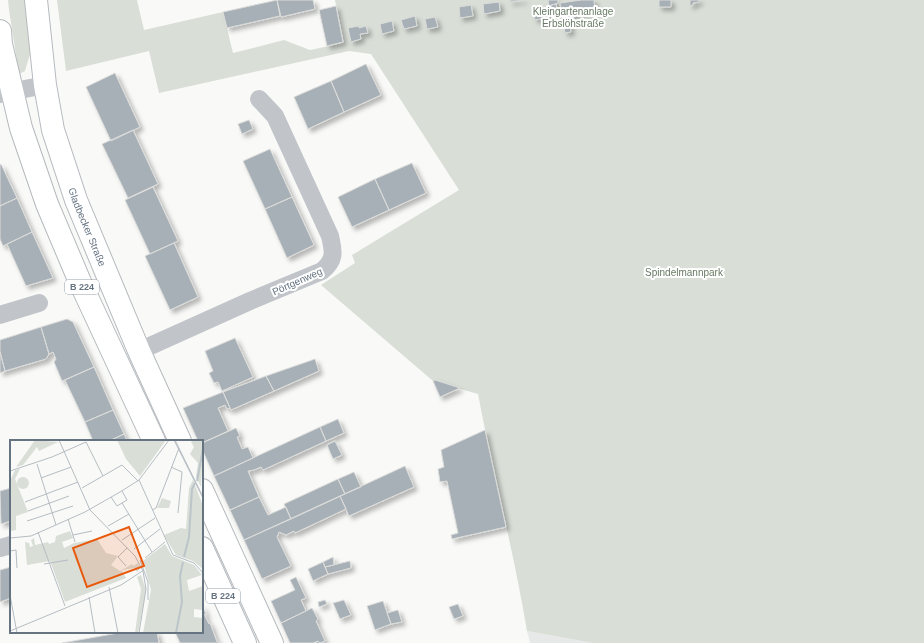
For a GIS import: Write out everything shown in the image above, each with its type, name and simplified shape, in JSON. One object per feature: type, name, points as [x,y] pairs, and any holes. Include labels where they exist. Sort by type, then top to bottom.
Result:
[{"type":"main road","name":"Gladbecker Straße","points":[[36,0],[45,84],[53,130],[76,200],[139,351],[180,440]]},
{"type":"main road","name":"B 224","points":[[0,31],[6,93],[21,128],[50,211],[80,282],[154,440]]},
{"type":"main road","name":"B 224","points":[[203,492],[272,643]]},
{"type":"main road","name":"B 224","points":[[203,550],[245,643]]},
{"type":"street","points":[[6,93],[45,84]]},
{"type":"street","name":"Pörtgenweg","points":[[139,351],[250,301],[322,271],[330,264],[333,250],[330,236],[276,116],[259,99]]},
{"type":"street","points":[[0,315],[39,303]]},
{"type":"street","points":[[0,548],[10,545]]},
{"type":"shaded area","points":[[527,631],[593,643],[530,643]]},
{"type":"green space","points":[[8,0],[26,0],[31,51],[25,71],[19,74],[9,10]]},
{"type":"green space","name":"Spindelmannpark","points":[[57,0],[137,0],[144,30],[223,12],[233,53],[284,40],[310,50],[344,43],[335,0],[924,0],[924,643],[593,643],[527,631],[478,394],[433,381],[321,285],[355,263],[352,255],[459,190],[371,54],[349,51],[159,93],[149,51],[66,71]]},
{"type":"building","points":[[277,0],[280,16],[227,28],[223,12]]},
{"type":"building","points":[[277,0],[313,0],[315,9],[281,17]]},
{"type":"building","points":[[510,0],[524,0],[510,2]]},
{"type":"building","points":[[548,0],[558,0],[558,3],[549,6]]},
{"type":"building","points":[[594,0],[595,11],[573,14],[574,19],[569,20],[571,32],[565,33],[560,3]]},
{"type":"building","points":[[659,0],[671,0],[671,7],[659,7]]},
{"type":"building","points":[[690,0],[699,0],[699,2],[693,3],[693,5],[690,6]]},
{"type":"building","points":[[499,2],[500,11],[484,14],[483,4]]},
{"type":"building","points":[[556,4],[558,14],[553,15],[551,5]]},
{"type":"building","points":[[471,5],[473,16],[460,18],[459,7]]},
{"type":"building","points":[[336,6],[343,42],[327,46],[319,10]]},
{"type":"building","points":[[547,6],[549,17],[535,20],[532,9]]},
{"type":"building","points":[[415,16],[417,26],[404,29],[401,20]]},
{"type":"building","points":[[435,17],[438,27],[427,29],[425,19]]},
{"type":"building","points":[[392,21],[394,31],[382,34],[380,24]]},
{"type":"building","points":[[359,26],[359,28],[366,26],[368,33],[360,34],[361,39],[351,42],[348,28]]},
{"type":"building","points":[[366,64],[381,95],[344,112],[331,81]]},
{"type":"building","points":[[115,73],[140,127],[111,141],[86,87]]},
{"type":"building","points":[[331,81],[344,112],[308,129],[294,97]]},
{"type":"building","points":[[249,120],[253,129],[242,134],[238,124]]},
{"type":"building","points":[[133,130],[158,184],[128,198],[102,144]]},
{"type":"building","points":[[270,149],[292,197],[265,209],[243,161]]},
{"type":"building","points":[[412,163],[426,193],[389,210],[375,179]]},
{"type":"building","points":[[1,164],[17,198],[0,206],[0,165]]},
{"type":"building","points":[[375,179],[389,210],[352,227],[338,197]]},
{"type":"building","points":[[153,187],[178,241],[150,254],[125,200]]},
{"type":"building","points":[[292,197],[314,245],[287,258],[265,209]]},
{"type":"building","points":[[17,198],[32,232],[3,246],[0,239],[0,206]]},
{"type":"building","points":[[32,232],[53,278],[26,286],[7,244]]},
{"type":"building","points":[[174,243],[198,297],[170,310],[145,256]]},
{"type":"building","points":[[67,319],[73,322],[94,367],[62,381],[54,362],[56,359],[53,352],[49,354],[41,327]]},
{"type":"building","points":[[41,327],[49,354],[46,359],[5,371],[0,352],[0,340]]},
{"type":"building","points":[[235,338],[253,377],[222,391],[218,382],[214,383],[209,373],[213,371],[205,351]]},
{"type":"building","points":[[0,352],[5,371],[0,373]]},
{"type":"building","points":[[315,359],[319,371],[274,391],[266,376]]},
{"type":"building","points":[[94,367],[113,410],[85,422],[65,380]]},
{"type":"building","points":[[266,376],[274,391],[231,410],[223,392]]},
{"type":"building","points":[[435,380],[460,388],[440,397],[433,381]]},
{"type":"building","points":[[223,392],[230,408],[227,409],[225,405],[218,408],[228,431],[203,443],[203,440],[198,440],[183,408]]},
{"type":"building","points":[[113,410],[124,434],[111,440],[93,440],[85,422]]},
{"type":"building","points":[[338,419],[344,433],[326,441],[320,427]]},
{"type":"building","points":[[320,427],[326,441],[263,470],[261,467],[248,471],[259,497],[230,510],[214,476]]},
{"type":"building","points":[[236,428],[240,436],[237,437],[242,449],[248,447],[253,458],[214,476],[203,451],[203,443]]},
{"type":"building","points":[[485,430],[506,527],[452,539],[451,535],[458,533],[447,481],[440,482],[438,469],[444,467],[441,450]]},
{"type":"building","points":[[124,434],[127,440],[111,440]]},
{"type":"building","points":[[335,441],[342,455],[333,459],[327,445]]},
{"type":"building","points":[[405,466],[414,487],[349,516],[340,496]]},
{"type":"building","points":[[354,472],[361,487],[345,494],[338,479]]},
{"type":"building","points":[[338,479],[345,494],[291,519],[284,504]]},
{"type":"building","points":[[10,488],[10,521],[1,524],[0,491]]},
{"type":"building","points":[[340,496],[346,509],[295,533],[294,531],[286,535],[279,532],[277,537],[291,566],[262,579],[244,540]]},
{"type":"building","points":[[259,497],[268,515],[286,507],[291,519],[244,540],[230,510]]},
{"type":"building","points":[[333,557],[334,565],[325,567],[323,562]]},
{"type":"building","points":[[350,561],[351,568],[328,574],[325,567]]},
{"type":"building","points":[[323,562],[328,574],[313,581],[308,569]]},
{"type":"building","points":[[10,567],[10,598],[0,602],[0,570]]},
{"type":"building","points":[[296,577],[306,598],[301,600],[306,611],[281,623],[271,601],[295,590],[290,580]]},
{"type":"building","points":[[325,600],[327,604],[319,607],[318,602]]},
{"type":"building","points":[[344,600],[351,615],[340,619],[333,603]]},
{"type":"building","points":[[383,601],[391,624],[375,630],[367,606]]},
{"type":"building","points":[[458,604],[463,616],[454,619],[449,607]]},
{"type":"building","points":[[203,607],[206,614],[203,615]]},
{"type":"building","points":[[312,608],[318,619],[316,621],[325,641],[320,643],[318,641],[313,643],[290,643],[281,623]]},
{"type":"building","points":[[398,610],[402,622],[391,624],[387,613]]},
{"type":"building","points":[[206,614],[205,616],[209,624],[210,623],[217,642],[218,641],[219,643],[180,643],[175,633],[203,633],[203,616]]},
{"type":"building","points":[[118,633],[157,633],[159,643],[62,643]]},
{"type":"park label","name":"Kleingartenanlage Erbslöhstraße","points":[[573,16]]}]
